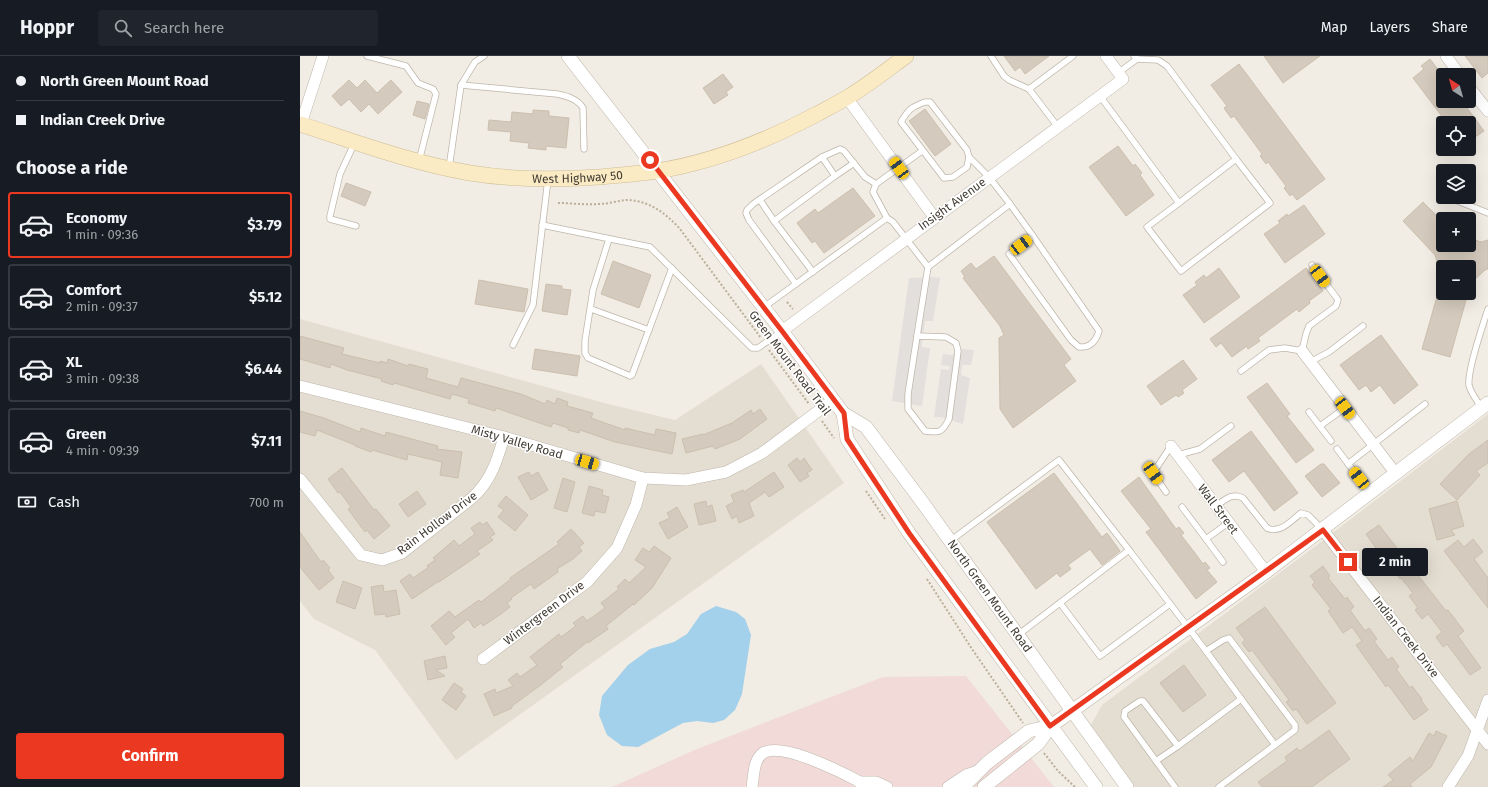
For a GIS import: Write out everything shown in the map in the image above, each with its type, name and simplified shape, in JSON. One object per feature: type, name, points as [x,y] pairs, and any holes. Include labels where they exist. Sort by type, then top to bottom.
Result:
[{"type":"main road","name":"West Highway 50","points":[[300,124],[419,162],[472,173],[519,178],[566,180],[658,171],[720,155],[755,143],[797,124],[848,98],[906,56]]},
{"type":"street","points":[[300,124],[322,56]]},
{"type":"street","name":"North Green Mount Road","points":[[568,56],[782,331],[833,400],[844,413],[866,427],[1127,787]]},
{"type":"street","points":[[1106,56],[1120,76]]},
{"type":"street","points":[[1446,56],[1455,68]]},
{"type":"street","name":"Insight Avenue","points":[[782,331],[934,217],[1100,96],[1120,76]]},
{"type":"street","points":[[1476,96],[1488,111]]},
{"type":"street","points":[[848,98],[934,217]]},
{"type":"street","points":[[1302,351],[1396,474]]},
{"type":"street","name":"Misty Valley Road","points":[[300,386],[504,437],[643,478],[686,480],[726,472],[762,453],[833,400]]},
{"type":"street","points":[[963,787],[978,770],[1004,749],[1029,731],[1050,726],[1072,711],[1323,530],[1485,405]]},
{"type":"street","points":[[844,413],[847,439],[909,533],[1096,787]]},
{"type":"street","name":"Rain Hollow Drive","points":[[300,479],[361,555],[382,560],[402,553],[483,489],[496,463],[504,437]]},
{"type":"street","name":"Wall Street","points":[[1174,451],[1266,572]]},
{"type":"street","name":"Wintergreen Drive","points":[[483,659],[587,582],[616,548],[636,505],[643,478]]},
{"type":"street","name":"Indian Creek Drive","points":[[1323,530],[1488,744]]},
{"type":"street","points":[[1448,787],[1468,756],[1488,700]]},
{"type":"street","points":[[987,785],[1038,744],[1050,726]]},
{"type":"street","points":[[752,787],[756,761],[764,752],[776,750],[820,763],[864,784],[876,782],[887,787]]},
{"type":"street","points":[[948,787],[966,775],[978,770]]},
{"type":"lane","points":[[367,56],[406,66],[418,83],[433,89],[436,94],[419,162]]},
{"type":"lane","points":[[449,169],[461,85],[475,62],[484,56]]},
{"type":"lane","points":[[991,56],[1004,76],[1009,80],[1029,89],[1058,127]]},
{"type":"lane","points":[[1029,89],[1073,56]]},
{"type":"lane","points":[[1120,76],[1135,58],[1158,60],[1167,66],[1270,203],[1181,271],[1147,227],[1236,159]]},
{"type":"lane","points":[[461,85],[568,96],[581,103],[584,108],[584,149]]},
{"type":"lane","points":[[1100,96],[1179,202]]},
{"type":"lane","points":[[930,102],[967,150],[969,157],[967,167],[953,177],[944,178],[901,122],[908,110],[915,105],[930,102]]},
{"type":"lane","points":[[354,141],[340,174],[330,219],[356,226]]},
{"type":"lane","points":[[796,284],[749,220],[746,213],[747,210],[753,204],[822,157],[840,149],[844,151],[865,177],[876,184]]},
{"type":"lane","points":[[922,151],[876,184],[873,192],[887,218],[893,222],[928,267]]},
{"type":"lane","points":[[822,157],[835,176]]},
{"type":"lane","points":[[969,157],[989,177],[1010,204],[1033,236],[1098,331],[1094,342],[1084,347],[1078,347],[1071,340],[1009,254],[1033,236]]},
{"type":"lane","points":[[774,221],[854,163]]},
{"type":"lane","points":[[513,345],[533,305],[548,179]]},
{"type":"lane","points":[[760,200],[813,272]]},
{"type":"lane","points":[[917,336],[946,337],[956,343],[958,351],[949,419],[944,429],[937,432],[924,432],[908,409],[908,394],[917,336],[928,267],[1010,204]]},
{"type":"lane","points":[[1465,204],[1488,213]]},
{"type":"lane","points":[[764,308],[887,218]]},
{"type":"lane","points":[[542,225],[650,247],[752,348],[758,348],[782,331]]},
{"type":"lane","points":[[609,239],[593,290],[585,341],[586,355],[588,358],[630,376],[634,370],[672,268]]},
{"type":"lane","points":[[1240,371],[1269,350],[1286,348],[1302,351],[1309,326],[1336,306],[1338,303],[1336,297],[1312,265]]},
{"type":"lane","points":[[591,309],[649,330]]},
{"type":"lane","points":[[1485,405],[1471,391],[1469,384],[1488,309]]},
{"type":"lane","points":[[1310,362],[1329,352],[1363,326]]},
{"type":"lane","points":[[1348,464],[1425,404]]},
{"type":"lane","points":[[1320,426],[1345,408]]},
{"type":"lane","points":[[1309,412],[1331,441]]},
{"type":"lane","points":[[1166,492],[1153,473],[1174,451],[1200,449],[1231,426]]},
{"type":"lane","points":[[1337,449],[1359,478]]},
{"type":"lane","points":[[950,541],[1059,460],[1206,651],[1275,745]]},
{"type":"lane","points":[[1216,506],[1231,495],[1238,495],[1243,498],[1266,528],[1272,530],[1280,529],[1301,513],[1308,514],[1323,530]]},
{"type":"lane","points":[[1182,506],[1223,562]]},
{"type":"lane","points":[[1206,539],[1228,523]]},
{"type":"lane","points":[[1017,635],[1129,550]]},
{"type":"lane","points":[[1060,603],[1100,656],[1170,604]]},
{"type":"lane","points":[[1206,651],[1223,640],[1229,638],[1294,725],[1295,730],[1219,787]]},
{"type":"lane","points":[[1156,761],[1241,699]]},
{"type":"lane","points":[[1175,787],[1124,717],[1125,711],[1140,701],[1143,701],[1178,746]]},
{"type":"path","name":"Green Mount Road Trail","points":[[558,203],[598,204],[631,201],[646,204],[661,211],[672,219],[834,438]]},
{"type":"path","points":[[787,302],[796,313]]},
{"type":"path","points":[[864,488],[887,523]]},
{"type":"path","points":[[926,577],[972,649],[1029,731]]},
{"type":"path","points":[[1038,744],[1058,771],[1075,787]]},
{"type":"shaded area","points":[[909,278],[940,278],[933,321],[925,321],[922,347],[930,348],[922,406],[892,401]]},
{"type":"shaded area","points":[[300,319],[608,404],[675,420],[761,364],[844,483],[456,760],[375,650],[314,619],[300,601]]},
{"type":"shaded area","points":[[962,349],[974,350],[971,365],[962,365],[961,375],[970,378],[963,424],[941,417],[934,417],[941,369],[949,370],[950,368],[949,366],[941,365],[943,354],[952,355]]},
{"type":"shaded area","points":[[1488,414],[1488,787],[1133,787],[1094,732],[1091,725],[1102,705],[1313,548]]},
{"type":"shaded area","points":[[966,676],[1054,787],[612,787],[697,749],[883,677]]},
{"type":"water","points":[[716,606],[736,612],[745,619],[751,635],[742,694],[735,710],[724,720],[713,723],[697,721],[683,723],[638,747],[622,746],[607,735],[599,715],[602,696],[628,665],[650,649],[674,642],[687,634],[701,614]]},
{"type":"building","points":[[1004,56],[1049,56],[1025,74],[1020,67],[1015,71]]},
{"type":"building","points":[[1264,56],[1320,56],[1283,83]]},
{"type":"building","points":[[1465,56],[1488,56],[1488,73],[1482,78],[1476,68],[1474,68]]},
{"type":"building","points":[[1430,59],[1437,68],[1436,108],[1467,108],[1473,116],[1442,116],[1413,78],[1424,69],[1421,66]]},
{"type":"building","points":[[1239,64],[1325,179],[1297,200],[1292,194],[1290,196],[1284,188],[1286,186],[1268,162],[1266,164],[1260,156],[1262,154],[1234,116],[1231,118],[1224,108],[1227,106],[1211,85]]},
{"type":"building","points":[[723,74],[733,87],[726,92],[728,95],[714,104],[703,88]]},
{"type":"building","points":[[349,80],[357,88],[365,80],[377,93],[391,80],[402,92],[378,114],[369,104],[361,112],[349,99],[341,106],[332,96]]},
{"type":"building","points":[[417,101],[429,104],[425,119],[413,115]]},
{"type":"building","points":[[925,109],[951,144],[935,156],[909,121]]},
{"type":"building","points":[[533,110],[549,111],[549,116],[569,118],[566,148],[546,146],[546,150],[528,148],[529,143],[510,141],[511,132],[488,130],[489,120],[511,122],[512,112],[533,114]]},
{"type":"building","points":[[1476,120],[1484,131],[1476,136]]},
{"type":"building","points":[[1118,146],[1133,166],[1135,164],[1142,173],[1140,175],[1154,195],[1126,216],[1089,167]]},
{"type":"building","points":[[346,183],[371,192],[365,206],[341,196]]},
{"type":"building","points":[[853,188],[875,216],[824,253],[815,241],[812,243],[797,223],[815,209],[818,213]]},
{"type":"building","points":[[1423,202],[1436,215],[1436,252],[1476,252],[1476,240],[1481,242],[1488,240],[1488,269],[1476,278],[1476,260],[1437,260],[1435,255],[1403,221]]},
{"type":"building","points":[[1304,205],[1325,234],[1285,263],[1264,234],[1280,223],[1278,221],[1287,214],[1288,216]]},
{"type":"building","points":[[994,256],[1071,359],[1064,365],[1076,381],[1013,428],[1000,409],[999,338],[1004,335],[1000,326],[963,278],[965,277],[961,271],[971,263],[976,269]]},
{"type":"building","points":[[613,261],[651,275],[639,308],[601,294]]},
{"type":"building","points":[[1219,268],[1240,297],[1204,323],[1183,295],[1197,285],[1195,282],[1204,275],[1206,278]]},
{"type":"building","points":[[1306,268],[1323,291],[1309,301],[1310,303],[1299,312],[1297,309],[1258,338],[1260,341],[1248,349],[1247,346],[1232,357],[1221,343],[1216,347],[1210,339]]},
{"type":"building","points":[[479,280],[528,289],[524,312],[475,304]]},
{"type":"building","points":[[546,284],[562,286],[562,289],[571,290],[567,315],[542,311]]},
{"type":"building","points":[[1436,300],[1466,300],[1450,357],[1422,349]]},
{"type":"building","points":[[1381,335],[1418,385],[1394,404],[1380,385],[1371,392],[1366,385],[1359,390],[1340,365]]},
{"type":"building","points":[[300,336],[344,348],[342,354],[380,363],[380,361],[387,363],[388,359],[408,366],[409,364],[428,369],[426,378],[458,387],[461,378],[521,394],[545,404],[547,400],[555,404],[557,398],[568,402],[567,406],[593,413],[591,418],[625,430],[625,428],[655,435],[656,429],[676,433],[672,454],[615,442],[580,430],[579,433],[553,423],[551,427],[496,408],[495,411],[468,403],[469,399],[452,394],[450,399],[394,383],[393,385],[381,381],[382,379],[347,370],[331,364],[330,368],[300,359]]},
{"type":"building","points":[[535,349],[580,356],[577,376],[532,369]]},
{"type":"building","points":[[1183,360],[1197,379],[1182,390],[1184,393],[1178,397],[1176,395],[1161,405],[1147,386]]},
{"type":"building","points":[[1267,383],[1290,414],[1287,416],[1314,450],[1296,463],[1247,397]]},
{"type":"building","points":[[760,409],[767,419],[740,439],[715,449],[713,446],[686,453],[682,439],[703,435],[732,423],[751,410],[753,414]]},
{"type":"building","points":[[300,411],[324,418],[360,432],[361,428],[385,436],[386,432],[438,446],[437,449],[462,452],[458,478],[440,475],[442,462],[408,454],[407,460],[372,450],[371,452],[317,430],[315,436],[300,432]]},
{"type":"building","points":[[1251,431],[1298,493],[1274,511],[1244,471],[1229,482],[1212,460]]},
{"type":"building","points":[[1488,440],[1488,463],[1476,471],[1480,475],[1457,500],[1440,484],[1469,454]]},
{"type":"building","points":[[797,458],[800,462],[804,458],[812,470],[807,473],[809,476],[800,482],[788,465]]},
{"type":"building","points":[[1321,464],[1324,464],[1340,483],[1322,497],[1305,476]]},
{"type":"building","points":[[342,468],[374,510],[376,509],[390,526],[374,539],[367,530],[365,532],[348,509],[351,507],[328,479]]},
{"type":"building","points":[[529,472],[531,476],[538,472],[548,490],[531,500],[518,477]]},
{"type":"building","points":[[774,472],[784,487],[769,497],[765,492],[749,503],[754,516],[739,523],[737,516],[732,519],[726,506],[734,502],[731,495],[743,490],[744,492]]},
{"type":"building","points":[[1054,473],[1102,537],[1107,533],[1120,551],[1102,565],[1090,549],[1068,565],[1071,569],[1060,577],[1057,573],[1036,589],[987,522]]},
{"type":"building","points":[[1139,477],[1176,529],[1179,527],[1184,533],[1181,535],[1203,564],[1205,562],[1210,568],[1207,570],[1217,582],[1196,599],[1146,532],[1151,529],[1121,491]]},
{"type":"building","points":[[563,478],[575,482],[567,512],[554,508]]},
{"type":"building","points":[[589,486],[603,490],[602,495],[609,497],[605,513],[595,511],[594,516],[582,513]]},
{"type":"building","points":[[417,491],[426,504],[408,517],[399,504]]},
{"type":"building","points":[[506,496],[528,515],[515,531],[498,517],[504,510],[498,506]]},
{"type":"building","points":[[706,501],[707,507],[712,505],[716,521],[699,525],[694,504]]},
{"type":"building","points":[[1457,501],[1464,526],[1451,530],[1455,535],[1437,540],[1429,509]]},
{"type":"building","points":[[677,507],[688,527],[668,539],[659,523],[670,518],[667,513]]},
{"type":"building","points":[[480,522],[482,525],[487,522],[495,534],[490,537],[493,540],[477,551],[480,554],[412,599],[400,581],[410,574],[413,578],[429,567],[427,566],[435,560],[433,558],[454,540],[459,546],[475,534],[471,528]]},
{"type":"building","points":[[1379,525],[1446,611],[1448,610],[1464,631],[1458,636],[1481,668],[1470,675],[1447,644],[1443,647],[1436,637],[1442,632],[1428,614],[1422,619],[1415,610],[1418,608],[1409,596],[1413,593],[1384,558],[1382,560],[1374,550],[1376,548],[1366,534]]},
{"type":"building","points":[[571,529],[584,543],[579,547],[582,551],[573,559],[557,569],[558,572],[534,589],[531,584],[511,598],[512,599],[507,603],[510,607],[483,626],[481,623],[474,628],[468,619],[451,633],[455,637],[446,645],[431,626],[449,611],[455,617],[479,600],[481,602],[511,579],[510,578],[559,544],[557,542]]},
{"type":"building","points":[[300,532],[321,562],[323,560],[330,568],[328,570],[334,578],[319,590],[300,567]]},
{"type":"building","points":[[1473,539],[1483,552],[1474,559],[1488,578],[1488,608],[1444,551],[1458,540],[1464,547]]},
{"type":"building","points":[[654,546],[671,558],[652,588],[634,605],[633,604],[606,626],[608,629],[588,643],[587,642],[560,664],[563,667],[512,706],[512,708],[494,716],[484,694],[495,689],[496,693],[513,686],[508,680],[517,673],[520,677],[537,665],[530,657],[559,634],[561,637],[576,626],[573,623],[583,616],[587,621],[605,608],[601,603],[619,589],[617,587],[625,579],[629,583],[646,567],[635,560],[643,548],[649,552]]},
{"type":"building","points":[[1323,566],[1330,576],[1328,578],[1345,599],[1347,597],[1354,607],[1350,610],[1365,631],[1369,628],[1377,639],[1374,641],[1388,660],[1392,657],[1399,667],[1396,669],[1410,688],[1412,686],[1422,699],[1421,700],[1428,710],[1414,720],[1388,685],[1386,687],[1356,645],[1362,641],[1352,627],[1343,633],[1328,611],[1331,609],[1312,585],[1315,582],[1310,576]]},
{"type":"building","points":[[343,581],[362,588],[355,609],[336,602]]},
{"type":"building","points":[[383,585],[384,592],[396,590],[400,614],[386,617],[386,614],[375,615],[371,587]]},
{"type":"building","points":[[1265,607],[1336,703],[1307,724],[1296,709],[1293,711],[1286,702],[1289,700],[1252,650],[1249,652],[1242,643],[1245,640],[1236,628]]},
{"type":"building","points":[[445,656],[447,668],[436,670],[445,676],[428,680],[424,661]]},
{"type":"building","points":[[1184,665],[1206,695],[1183,712],[1160,683]]},
{"type":"building","points":[[454,683],[463,689],[461,692],[466,696],[456,710],[442,700]]},
{"type":"building","points":[[1329,730],[1350,759],[1312,787],[1262,787],[1258,782],[1287,761],[1285,757],[1297,748],[1300,751]]},
{"type":"building","points":[[1436,731],[1447,736],[1431,767],[1410,784],[1412,787],[1383,787],[1393,780],[1388,775],[1410,757],[1413,761],[1429,733],[1434,736]]},
{"type":"route","points":[[650,160],[844,413],[847,439],[889,503],[909,533],[1050,726],[1323,530],[1348,562]]}]
